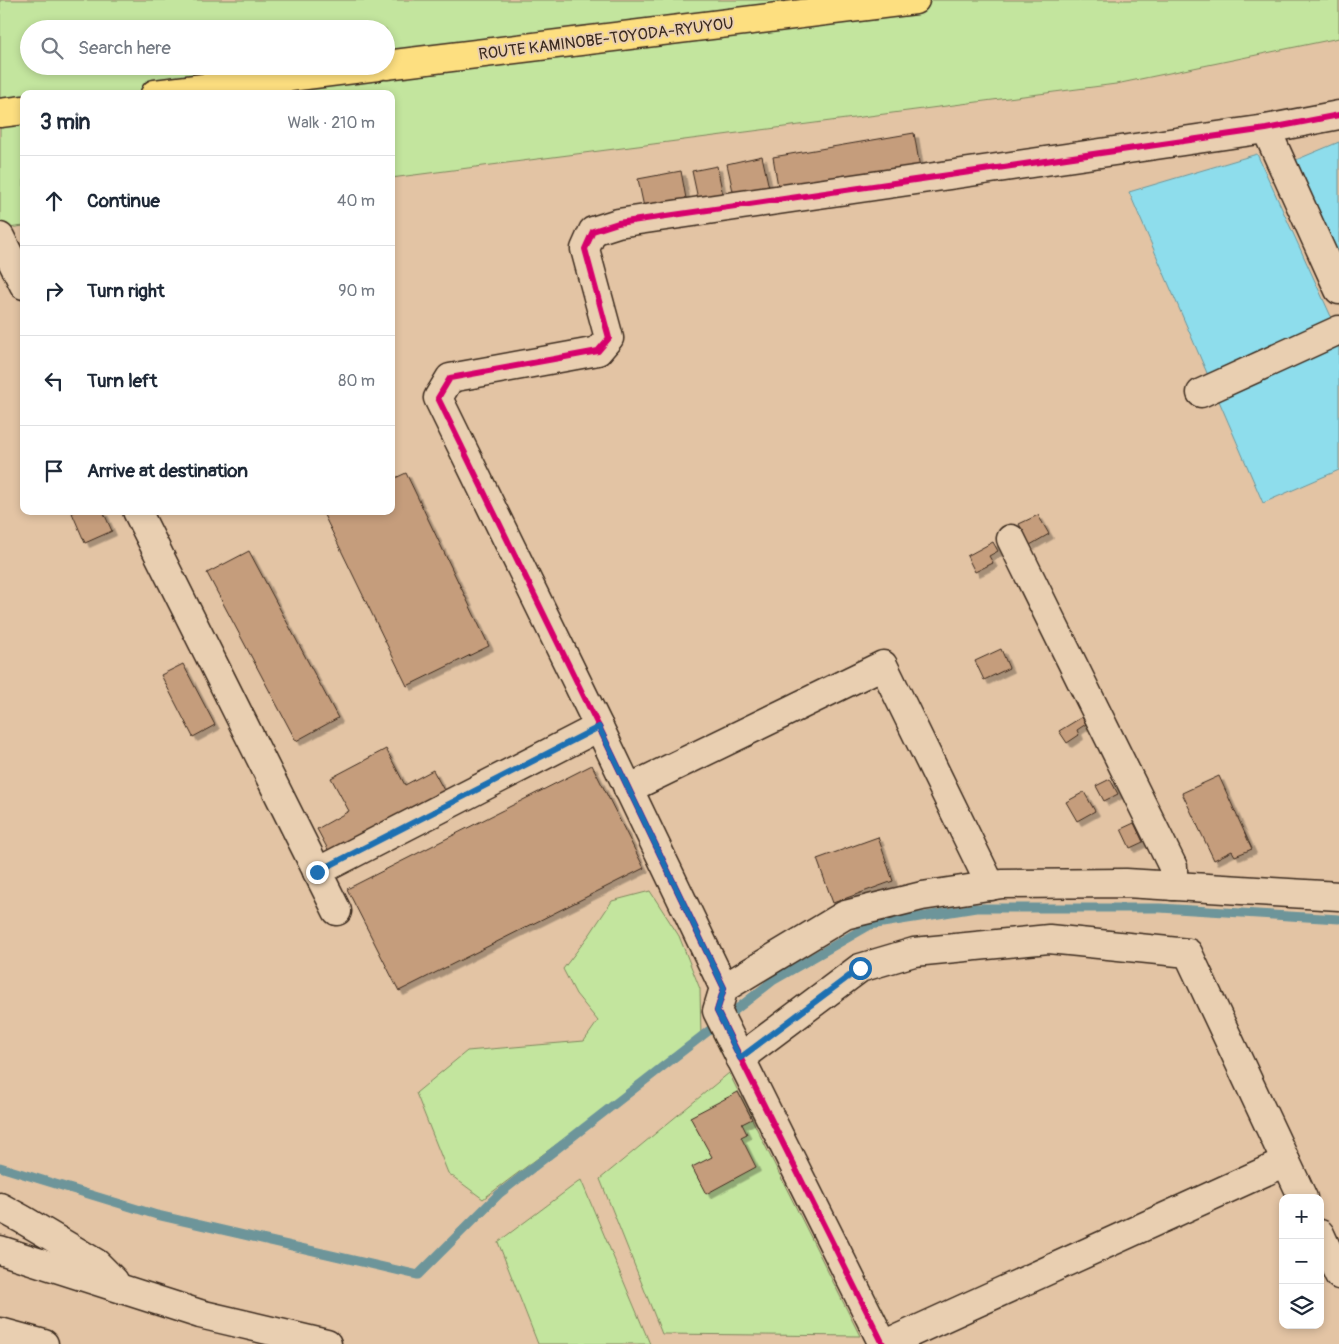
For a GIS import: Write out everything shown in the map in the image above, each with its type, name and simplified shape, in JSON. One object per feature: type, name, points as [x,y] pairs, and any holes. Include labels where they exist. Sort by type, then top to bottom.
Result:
[{"type":"main road","name":"ROUTE KAMINOBE-TOYODA-RYUYOU","points":[[395,64],[915,0]]},
{"type":"main road","points":[[186,90],[306,75]]},
{"type":"main road","points":[[0,113],[20,110]]},
{"type":"street","points":[[724,988],[438,398],[450,378],[598,351],[609,338],[584,249],[593,232],[618,222],[1266,129],[1339,114]]},
{"type":"street","points":[[1266,129],[1339,290]]},
{"type":"street","points":[[0,237],[20,277]]},
{"type":"street","points":[[1201,393],[1339,330]]},
{"type":"street","points":[[139,515],[337,911]]},
{"type":"street","points":[[1011,539],[1174,867],[1173,886]]},
{"type":"street","points":[[628,789],[884,665],[992,886]]},
{"type":"street","points":[[317,872],[599,727]]},
{"type":"street","points":[[1286,1162],[884,1344],[717,1011],[724,988],[845,915],[922,896],[1002,884],[1126,883],[1339,896]]},
{"type":"street","points":[[740,1058],[860,968],[914,952],[1049,939],[1188,953],[1301,1194]]},
{"type":"street","points":[[0,1207],[96,1263],[122,1289]]},
{"type":"street","points":[[1322,1239],[1339,1275]]},
{"type":"street","points":[[0,1250],[200,1314],[326,1344]]},
{"type":"street","points":[[0,1332],[44,1344]]},
{"type":"green space","points":[[0,0],[1339,0],[1339,38],[1116,84],[395,177],[395,90],[20,90],[20,226],[0,229]]},
{"type":"green space","points":[[650,891],[679,936],[700,989],[701,1037],[483,1199],[448,1173],[416,1093],[467,1051],[584,1041],[598,1021],[576,994],[563,969],[612,901]]},
{"type":"green space","points":[[729,1073],[860,1336],[662,1334],[600,1179]]},
{"type":"green space","points":[[581,1180],[650,1344],[538,1344],[498,1242]]},
{"type":"water","points":[[1339,142],[1339,264],[1291,162]]},
{"type":"water","points":[[1257,154],[1339,334],[1339,470],[1263,503],[1129,192]]},
{"type":"building","points":[[914,133],[920,168],[779,192],[773,157]]},
{"type":"building","points":[[762,156],[769,188],[734,196],[727,164]]},
{"type":"building","points":[[717,166],[723,195],[698,199],[692,171]]},
{"type":"building","points":[[681,171],[687,204],[645,212],[638,179]]},
{"type":"building","points":[[406,473],[489,646],[407,686],[324,515],[395,515],[395,478]]},
{"type":"building","points":[[73,515],[105,515],[112,531],[85,543]]},
{"type":"building","points":[[1038,515],[1049,534],[1030,545],[1019,524]]},
{"type":"building","points":[[993,542],[998,551],[989,556],[993,563],[975,572],[967,556]]},
{"type":"building","points":[[249,551],[338,718],[296,741],[207,573]]},
{"type":"building","points":[[1001,649],[1009,668],[984,680],[975,661]]},
{"type":"building","points":[[183,664],[215,725],[193,737],[161,675]]},
{"type":"building","points":[[1082,717],[1086,724],[1077,730],[1079,735],[1067,743],[1059,731]]},
{"type":"building","points":[[386,749],[405,785],[433,770],[447,796],[332,857],[317,829],[349,811],[331,778]]},
{"type":"building","points":[[592,765],[644,868],[399,991],[347,889]]},
{"type":"building","points":[[1219,776],[1252,849],[1235,856],[1232,851],[1214,860],[1182,793]]},
{"type":"building","points":[[1110,779],[1118,794],[1104,801],[1096,786]]},
{"type":"building","points":[[1084,792],[1095,811],[1077,821],[1066,802]]},
{"type":"building","points":[[1134,823],[1143,842],[1130,848],[1121,829]]},
{"type":"building","points":[[878,837],[893,881],[833,903],[817,859]]},
{"type":"building","points":[[738,1092],[752,1119],[742,1124],[747,1134],[741,1137],[756,1167],[706,1194],[692,1167],[712,1157],[690,1117]]},
{"type":"waterway","points":[[0,1167],[157,1215],[418,1275],[499,1194],[774,980],[870,925],[976,908],[1160,908],[1339,919]]},
{"type":"cycle path","points":[[883,1344],[717,1011],[724,988],[438,398],[450,378],[598,351],[609,338],[585,249],[593,231],[618,223],[1266,129],[1339,115]]},
{"type":"route","points":[[317,872],[599,727],[724,988],[717,1011],[740,1058],[860,968]]}]
